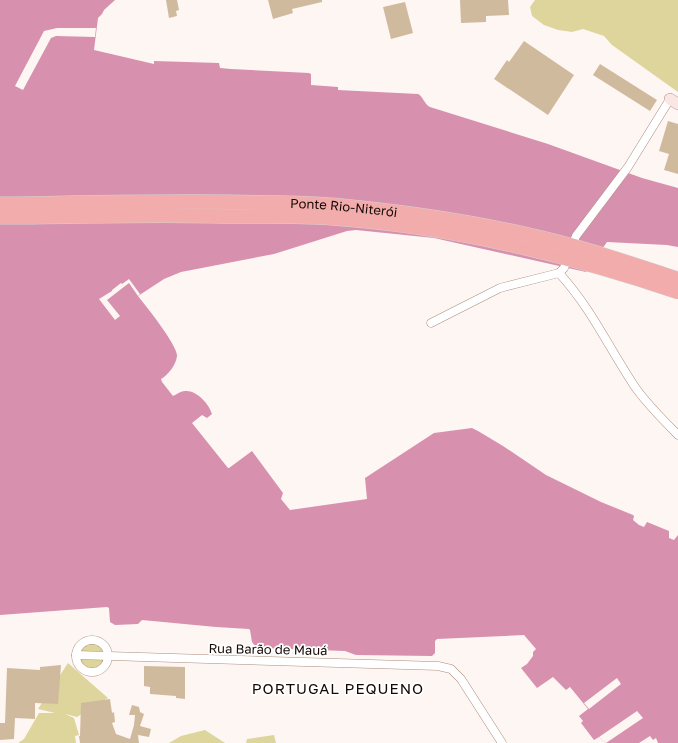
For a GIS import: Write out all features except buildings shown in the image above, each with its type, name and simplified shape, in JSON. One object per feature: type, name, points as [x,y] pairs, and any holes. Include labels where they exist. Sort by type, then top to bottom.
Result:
[{"type":"highway","name":"Ponte Rio-Niterói","points":[[0,204],[196,202],[279,203],[385,210],[467,222],[530,235],[581,248],[678,279]]},
{"type":"highway","name":"Ponte Rio-Niterói","points":[[0,217],[281,216],[332,218],[384,223],[467,235],[526,247],[611,270],[678,292]]},
{"type":"street","points":[[562,271],[576,236],[628,167],[674,102]]},
{"type":"street","points":[[431,323],[500,288],[562,271]]},
{"type":"street","points":[[562,271],[589,311],[636,388],[668,426],[678,435]]},
{"type":"street","points":[[90,640],[100,642],[105,646],[108,656],[102,669],[92,672],[83,669],[77,660],[76,655],[80,645],[90,640]]},
{"type":"street","name":"Rua Barão de Mauá","points":[[76,655],[428,664],[445,667],[455,673],[502,743]]},
{"type":"shaded area","points":[[0,0],[115,0],[98,18],[94,50],[154,64],[154,61],[219,63],[220,68],[309,73],[311,74],[311,85],[338,87],[338,90],[418,94],[430,107],[548,144],[642,178],[678,188],[678,247],[667,245],[607,242],[586,272],[434,238],[356,230],[347,231],[274,254],[181,272],[164,279],[138,296],[161,326],[176,351],[177,356],[175,363],[169,372],[161,379],[162,382],[173,396],[189,391],[202,398],[212,414],[207,418],[202,415],[192,423],[228,468],[252,451],[283,493],[281,499],[290,510],[367,499],[365,478],[434,433],[472,428],[503,446],[546,475],[601,502],[633,515],[633,520],[639,525],[644,527],[647,522],[669,531],[669,538],[674,540],[678,535],[678,743],[658,743],[656,738],[653,740],[650,736],[639,743],[606,743],[599,737],[594,740],[581,723],[583,721],[579,716],[588,709],[570,687],[566,690],[553,677],[537,688],[521,668],[527,664],[536,649],[524,635],[437,639],[435,641],[435,653],[432,656],[356,655],[345,651],[262,648],[255,646],[252,642],[249,629],[142,620],[138,624],[115,625],[110,622],[109,608],[107,607],[0,615]]},
{"type":"shaded area","points":[[535,0],[678,0],[678,92],[612,45],[604,36],[583,29],[572,32],[558,30],[544,25],[532,16],[530,7]]},
{"type":"shaded area","points":[[90,641],[101,644],[105,648],[107,654],[78,654],[79,649]]},
{"type":"shaded area","points":[[78,657],[107,657],[104,665],[95,670],[84,667],[80,663]]},
{"type":"shaded area","points":[[68,663],[108,698],[77,717],[65,714],[74,718],[79,735],[75,736],[76,743],[18,743],[24,739],[39,713],[55,713],[38,709]]},
{"type":"shaded area","points":[[205,730],[225,743],[169,743],[181,736]]},
{"type":"shaded area","points":[[274,735],[276,743],[246,743],[247,739]]},
{"type":"pier","points":[[57,28],[96,28],[95,37],[56,36],[51,38],[23,90],[15,86],[44,31]]},
{"type":"pier","points":[[129,279],[140,294],[138,296],[129,283],[107,300],[120,316],[115,320],[99,299]]},
{"type":"pier","points":[[617,678],[621,684],[589,709],[584,703]]},
{"type":"pier","points":[[637,711],[643,718],[606,743],[599,737]]},
{"type":"district","name":"PORTUGAL PEQUENO","points":[[338,688]]}]
